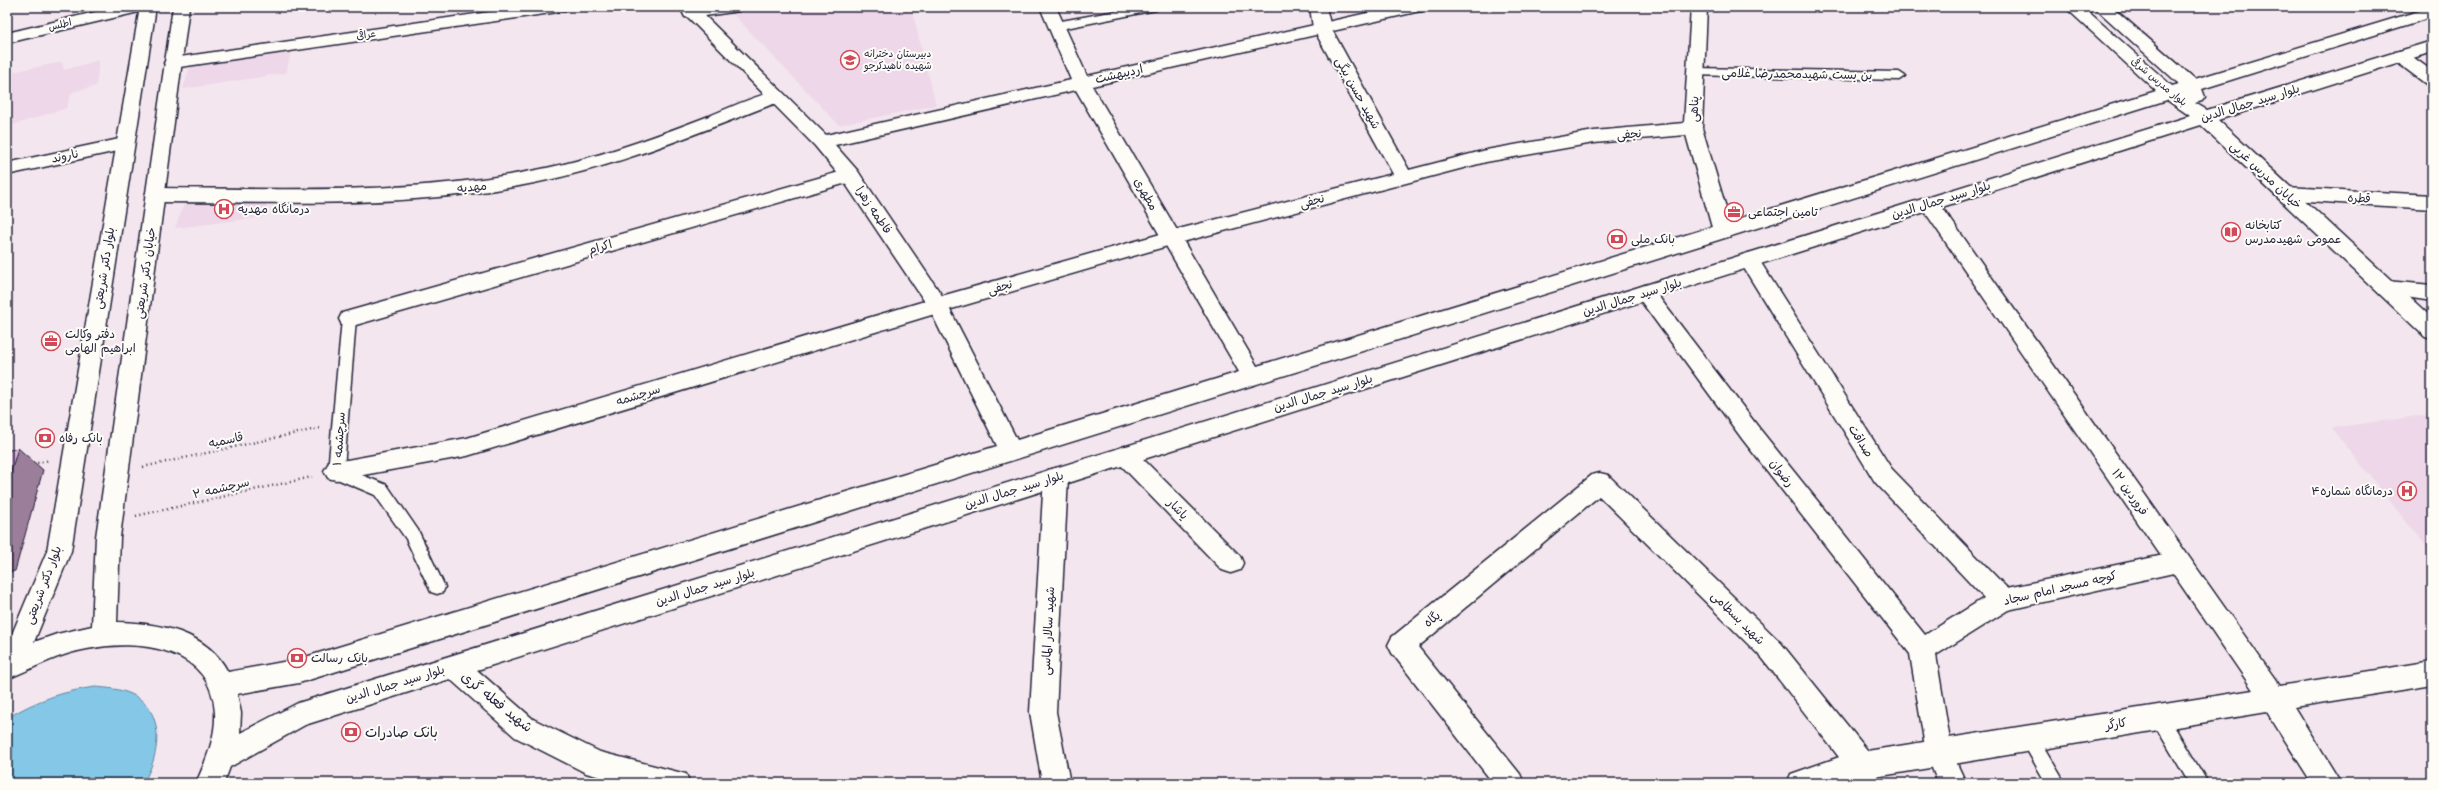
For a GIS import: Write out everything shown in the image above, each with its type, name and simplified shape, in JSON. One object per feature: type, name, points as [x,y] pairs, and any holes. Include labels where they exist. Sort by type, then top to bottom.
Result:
[{"type":"street","name":"اطلس","points":[[7,38],[137,7]]},
{"type":"street","name":"بلوار دکتر شریعتی","points":[[10,665],[59,551],[124,144],[148,7]]},
{"type":"street","name":"خیابان دکتر شریعتی","points":[[104,634],[110,522],[181,7]]},
{"type":"street","name":"عراقی","points":[[173,62],[558,7]]},
{"type":"street","points":[[689,10],[733,7]]},
{"type":"street","name":"مطهری","points":[[1048,7],[1082,83],[1252,376]]},
{"type":"street","name":"شهید حسن بیگی","points":[[1318,7],[1322,28],[1404,177]]},
{"type":"street","name":"اردیبهشت","points":[[822,142],[1416,7]]},
{"type":"street","name":"پناهی","points":[[1699,7],[1693,128],[1723,231]]},
{"type":"street","name":"بلوار مدرس شرقی","points":[[2073,7],[2169,93],[2204,117]]},
{"type":"street","name":"بلوار مدرس شرقی","points":[[2102,7],[2192,86],[2204,117]]},
{"type":"street","name":"فاطمه زهرا","points":[[689,10],[822,142],[850,176],[938,305],[1011,451]]},
{"type":"street","points":[[223,686],[299,670],[2432,12]]},
{"type":"street","name":"بلوار سید جمال الدین","points":[[221,758],[298,715],[2432,46]]},
{"type":"street","points":[[2400,56],[2432,80]]},
{"type":"street","name":"مهدیه","points":[[155,196],[389,195],[488,185],[535,177],[583,165],[664,139],[775,97]]},
{"type":"street","name":"خیابان مدرس غربی","points":[[2204,117],[2432,331]]},
{"type":"street","name":"نجفی","points":[[938,305],[1171,238],[1486,156],[1594,136],[1693,128]]},
{"type":"street","name":"ناروند","points":[[7,169],[124,144]]},
{"type":"street","name":"اکرام","points":[[349,319],[850,176]]},
{"type":"street","name":"قطره","points":[[2286,194],[2432,202]]},
{"type":"street","name":"۱۲ فروردین","points":[[1929,204],[2274,699],[2327,783]]},
{"type":"street","name":"صداقت","points":[[1749,260],[1883,475],[2002,600]]},
{"type":"street","points":[[2386,288],[2432,293]]},
{"type":"street","name":"رضوان","points":[[1645,293],[1751,434],[1922,650]]},
{"type":"street","points":[[1512,296],[1533,327]]},
{"type":"street","name":"سرچشمه","points":[[336,471],[467,447],[938,305]]},
{"type":"street","name":"یاشار","points":[[1126,455],[1231,563]]},
{"type":"street","name":"شهید سالار الماسی","points":[[1056,477],[1043,712],[1056,783]]},
{"type":"street","name":"شهید بسطامی","points":[[1600,482],[1772,651],[1862,765]]},
{"type":"street","name":"پگاه","points":[[1510,783],[1400,645],[1600,482]]},
{"type":"street","name":"کوچه مسجد امام سجاد","points":[[1922,650],[2002,600],[2178,562]]},
{"type":"street","points":[[10,665],[43,650],[104,634],[145,634],[180,642],[206,660],[223,686],[228,719],[221,758],[210,783]]},
{"type":"street","points":[[1922,650],[1939,753],[1952,783]]},
{"type":"street","name":"شهید فعله گری","points":[[454,666],[524,728],[596,764],[676,783]]},
{"type":"street","name":"کارگر","points":[[1801,783],[1848,767],[2432,673]]},
{"type":"lane","points":[[1056,26],[1156,7]]},
{"type":"lane","name":"بن بست شهیدمحمدرضا غلامی","points":[[1695,72],[1899,76]]},
{"type":"lane","name":"سرچشمه ۱","points":[[349,319],[336,471],[380,490],[412,535],[437,587]]},
{"type":"lane","points":[[2159,717],[2199,783]]},
{"type":"lane","points":[[2028,738],[2056,783]]},
{"type":"path","name":"قاسمیه","points":[[117,473],[340,424]]},
{"type":"path","name":"سرچشمه ۲","points":[[110,522],[336,471]]},
{"type":"shaded area","name":"دبیرستان دخترانه شهیده ناهیدکرجو","points":[[788,7],[911,7],[936,105],[839,125],[733,14]]},
{"type":"shaded area","points":[[292,48],[286,73],[183,89],[191,64]]},
{"type":"shaded area","points":[[99,60],[96,86],[72,92],[66,108],[7,127],[7,73],[62,62],[64,70]]},
{"type":"shaded area","name":"درمانگاه مهدیه","points":[[273,191],[263,217],[175,228],[185,202]]},
{"type":"shaded area","name":"درمانگاه شماره۴","points":[[2432,414],[2432,554],[2332,428]]},
{"type":"water","points":[[95,687],[127,692],[143,701],[150,711],[155,722],[157,734],[156,747],[149,772],[143,783],[7,783],[7,718],[39,702],[60,694]]},
{"type":"building","points":[[18,448],[7,484],[7,451]]},
{"type":"place","name":"دبیرستان دخترانه شهیده ناهیدکرجو","points":[[850,60]]},
{"type":"place","name":"درمانگاه مهدیه","points":[[224,209]]},
{"type":"place","name":"تامین اجتماعی","points":[[1734,212]]},
{"type":"place","name":"کتابخانه عمومی شهیدمدرس","points":[[2231,232]]},
{"type":"place","name":"بانک ملی","points":[[1617,239]]},
{"type":"place","name":"دفتر وکالت ابراهیم الهامی","points":[[51,341]]},
{"type":"place","name":"بانک رفاه","points":[[45,438]]},
{"type":"place","name":"درمانگاه شماره۴","points":[[2407,491]]},
{"type":"place","name":"بانک رسالت","points":[[297,658]]},
{"type":"place","name":"بانک صادرات","points":[[351,732]]}]
